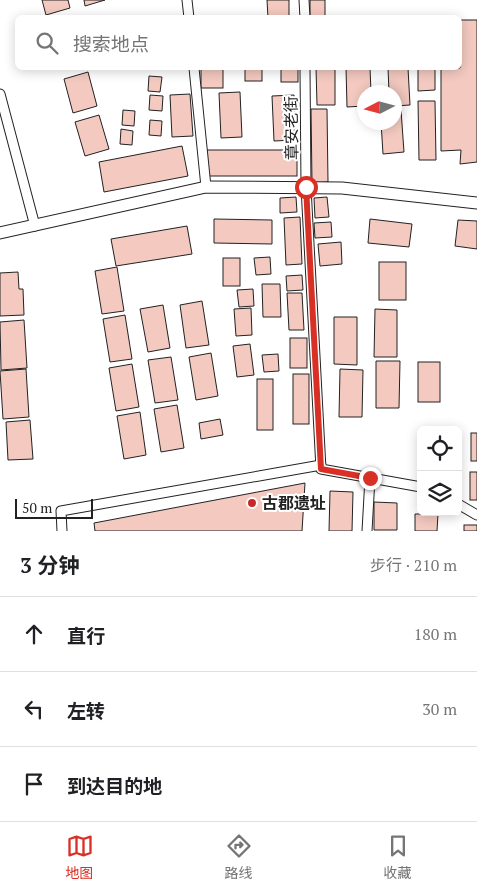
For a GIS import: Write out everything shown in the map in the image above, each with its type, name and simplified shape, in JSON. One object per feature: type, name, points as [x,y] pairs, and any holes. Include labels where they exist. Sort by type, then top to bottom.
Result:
[{"type":"street","points":[[187,0],[189,15]]},
{"type":"street","points":[[304,0],[304,15]]},
{"type":"street","points":[[194,70],[206,187]]},
{"type":"street","name":"章安老街","points":[[305,70],[306,187],[321,465]]},
{"type":"street","points":[[0,94],[35,226]]},
{"type":"street","points":[[0,233],[206,187],[342,188],[477,203]]},
{"type":"street","points":[[62,531],[62,511],[321,465],[321,469],[417,486]]},
{"type":"street","points":[[366,531],[370,478]]},
{"type":"street","points":[[462,507],[477,516]]},
{"type":"building","points":[[42,0],[68,0],[70,8],[46,15]]},
{"type":"building","points":[[84,0],[105,0],[85,6]]},
{"type":"building","points":[[267,0],[289,0],[289,15],[268,15]]},
{"type":"building","points":[[310,0],[325,0],[325,15],[310,15]]},
{"type":"building","points":[[462,20],[477,20],[477,162],[460,164],[461,150],[441,151],[441,70],[462,70]]},
{"type":"building","points":[[201,70],[223,70],[223,88],[201,88]]},
{"type":"building","points":[[245,70],[262,70],[262,81],[245,81]]},
{"type":"building","points":[[281,70],[298,70],[298,82],[281,82]]},
{"type":"building","points":[[316,70],[335,70],[335,105],[317,105]]},
{"type":"building","points":[[346,70],[370,70],[371,85],[357,85],[357,106],[347,107]]},
{"type":"building","points":[[388,70],[408,70],[410,105],[402,106],[402,85],[389,85]]},
{"type":"building","points":[[418,70],[435,70],[435,90],[418,91]]},
{"type":"building","points":[[88,72],[97,106],[73,113],[64,79]]},
{"type":"building","points":[[149,76],[162,77],[160,92],[148,91]]},
{"type":"building","points":[[240,92],[242,137],[221,138],[219,93]]},
{"type":"building","points":[[190,94],[193,136],[172,137],[170,95]]},
{"type":"building","points":[[150,95],[163,96],[162,111],[149,110]]},
{"type":"building","points":[[294,95],[295,140],[274,141],[272,96]]},
{"type":"building","points":[[418,101],[435,101],[436,160],[419,160]]},
{"type":"building","points":[[311,109],[327,109],[328,182],[312,183]]},
{"type":"building","points":[[123,110],[135,111],[134,126],[122,125]]},
{"type":"building","points":[[99,115],[109,149],[85,156],[75,122]]},
{"type":"building","points":[[150,120],[162,121],[161,136],[149,135]]},
{"type":"building","points":[[402,124],[404,152],[383,154],[382,130],[402,130]]},
{"type":"building","points":[[121,129],[133,131],[132,145],[120,144]]},
{"type":"building","points":[[182,146],[188,176],[104,192],[99,162]]},
{"type":"building","points":[[205,150],[297,150],[297,176],[205,176]]},
{"type":"building","points":[[296,197],[297,212],[280,213],[280,198]]},
{"type":"building","points":[[327,197],[329,217],[315,218],[314,198]]},
{"type":"building","points":[[300,217],[302,264],[286,265],[284,218]]},
{"type":"building","points":[[214,219],[272,220],[272,244],[214,243]]},
{"type":"building","points":[[370,219],[412,224],[409,247],[368,243]]},
{"type":"building","points":[[458,220],[477,221],[477,249],[455,246]]},
{"type":"building","points":[[331,222],[332,237],[315,238],[314,223]]},
{"type":"building","points":[[187,226],[192,254],[116,266],[111,239]]},
{"type":"building","points":[[341,242],[342,264],[320,266],[318,244]]},
{"type":"building","points":[[270,257],[271,274],[256,275],[254,258]]},
{"type":"building","points":[[223,258],[240,258],[240,286],[223,286]]},
{"type":"building","points":[[379,262],[406,262],[406,300],[379,300]]},
{"type":"building","points":[[117,267],[124,311],[102,314],[95,271]]},
{"type":"building","points":[[18,272],[19,289],[23,289],[24,315],[0,316],[0,273]]},
{"type":"building","points":[[302,275],[303,290],[287,291],[286,276]]},
{"type":"building","points":[[262,284],[280,284],[281,317],[263,317]]},
{"type":"building","points":[[253,289],[254,306],[239,307],[237,290]]},
{"type":"building","points":[[287,293],[302,293],[304,330],[289,330]]},
{"type":"building","points":[[202,301],[209,345],[186,348],[180,305]]},
{"type":"building","points":[[163,305],[170,348],[148,352],[140,309]]},
{"type":"building","points":[[251,308],[252,335],[236,336],[234,309]]},
{"type":"building","points":[[375,309],[397,310],[397,357],[374,357]]},
{"type":"building","points":[[125,315],[132,359],[110,362],[103,319]]},
{"type":"building","points":[[334,317],[357,317],[357,365],[334,364]]},
{"type":"building","points":[[24,320],[27,368],[1,370],[0,322]]},
{"type":"building","points":[[290,338],[307,338],[307,368],[290,368]]},
{"type":"building","points":[[250,344],[254,375],[237,377],[233,346]]},
{"type":"building","points":[[211,353],[218,396],[196,400],[189,357]]},
{"type":"building","points":[[278,354],[279,371],[264,372],[262,355]]},
{"type":"building","points":[[171,357],[178,400],[155,403],[148,360]]},
{"type":"building","points":[[376,361],[400,361],[399,408],[376,408]]},
{"type":"building","points":[[418,362],[440,362],[440,402],[418,402]]},
{"type":"building","points":[[132,364],[139,407],[116,411],[109,368]]},
{"type":"building","points":[[26,369],[29,417],[3,419],[0,371]]},
{"type":"building","points":[[340,369],[363,370],[362,417],[339,417]]},
{"type":"building","points":[[293,374],[309,374],[309,424],[293,424]]},
{"type":"building","points":[[257,379],[273,379],[273,430],[257,430]]},
{"type":"building","points":[[177,405],[184,448],[161,452],[154,409]]},
{"type":"building","points":[[140,412],[146,455],[124,459],[117,416]]},
{"type":"building","points":[[220,419],[223,435],[201,439],[199,423]]},
{"type":"building","points":[[30,420],[33,459],[8,460],[6,422]]},
{"type":"building","points":[[471,433],[477,433],[477,461],[471,461]]},
{"type":"building","points":[[470,472],[477,472],[477,500],[470,500]]},
{"type":"building","name":"古郡遗址","points":[[305,483],[302,531],[95,531],[94,523]]},
{"type":"building","points":[[330,491],[353,492],[352,531],[329,531]]},
{"type":"building","points":[[374,502],[397,503],[397,530],[374,530]]},
{"type":"building","points":[[415,514],[417,516],[438,516],[437,531],[415,531]]},
{"type":"building","points":[[464,525],[477,525],[477,531],[464,531]]},
{"type":"place","name":"古郡遗址","points":[[252,503]]},
{"type":"route","points":[[306,187],[321,469],[370,478]]}]
